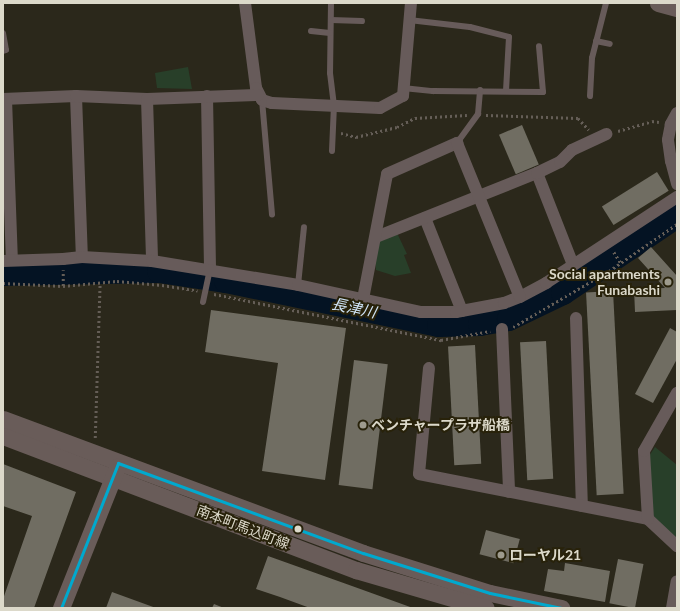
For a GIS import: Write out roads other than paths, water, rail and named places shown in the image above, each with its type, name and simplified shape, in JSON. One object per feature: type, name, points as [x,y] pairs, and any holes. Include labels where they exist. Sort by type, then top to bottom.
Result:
[{"type":"street","points":[[245,3],[260,98]]},
{"type":"street","points":[[411,3],[403,96],[380,108],[334,105],[272,104],[260,98],[207,96],[147,99],[76,96],[5,99],[8,260],[63,259],[82,257],[152,261],[298,285],[421,312],[436,313],[462,311],[504,303],[520,297],[573,265],[677,197]]},
{"type":"street","points":[[658,3],[677,8]]},
{"type":"street","points":[[76,96],[82,257]]},
{"type":"street","points":[[207,96],[210,270]]},
{"type":"street","points":[[147,99],[152,261]]},
{"type":"street","points":[[677,113],[671,124],[668,140],[671,161],[677,184]]},
{"type":"street","points":[[376,237],[537,173],[560,162],[572,150],[606,134]]},
{"type":"street","points":[[363,299],[387,174],[457,143],[520,297]]},
{"type":"street","points":[[537,173],[573,265]]},
{"type":"street","points":[[425,218],[462,311]]},
{"type":"street","points":[[576,318],[582,506]]},
{"type":"street","points":[[502,329],[509,492]]},
{"type":"street","points":[[429,368],[419,474],[648,519],[677,546]]},
{"type":"street","points":[[648,519],[644,451],[677,393]]},
{"type":"street","name":"南本町馬込町線","points":[[3,419],[115,470],[356,570],[488,603],[561,608]]},
{"type":"street","name":"南本町馬込町線","points":[[3,436],[115,470],[363,553],[488,603]]},
{"type":"street","points":[[61,608],[115,470]]},
{"type":"street","points":[[356,570],[363,553]]},
{"type":"street","points":[[672,608],[677,581]]},
{"type":"lane","points":[[331,3],[330,73],[334,105],[332,151]]},
{"type":"lane","points":[[590,96],[592,58],[606,3]]},
{"type":"lane","points":[[331,20],[362,21]]},
{"type":"lane","points":[[409,20],[470,27],[509,37],[506,91]]},
{"type":"lane","points":[[311,31],[330,33]]},
{"type":"lane","points":[[3,33],[6,50],[3,51]]},
{"type":"lane","points":[[596,41],[610,44]]},
{"type":"lane","points":[[403,88],[433,91],[480,90],[544,92],[539,46]]},
{"type":"lane","points":[[457,143],[478,114],[480,90]]},
{"type":"lane","points":[[260,98],[272,215]]},
{"type":"lane","points":[[298,285],[304,227]]},
{"type":"lane","points":[[202,302],[210,270]]},
{"type":"waterway","name":"長津川","points":[[3,274],[159,271],[226,281],[439,325],[480,324],[509,319],[563,293],[677,216]]},
{"type":"place","name":"Social apartments Funabashi","points":[[668,282]]},
{"type":"place","name":"ベンチャープラザ船橋","points":[[363,425]]},
{"type":"place","name":"ローヤル21","points":[[501,555]]}]
